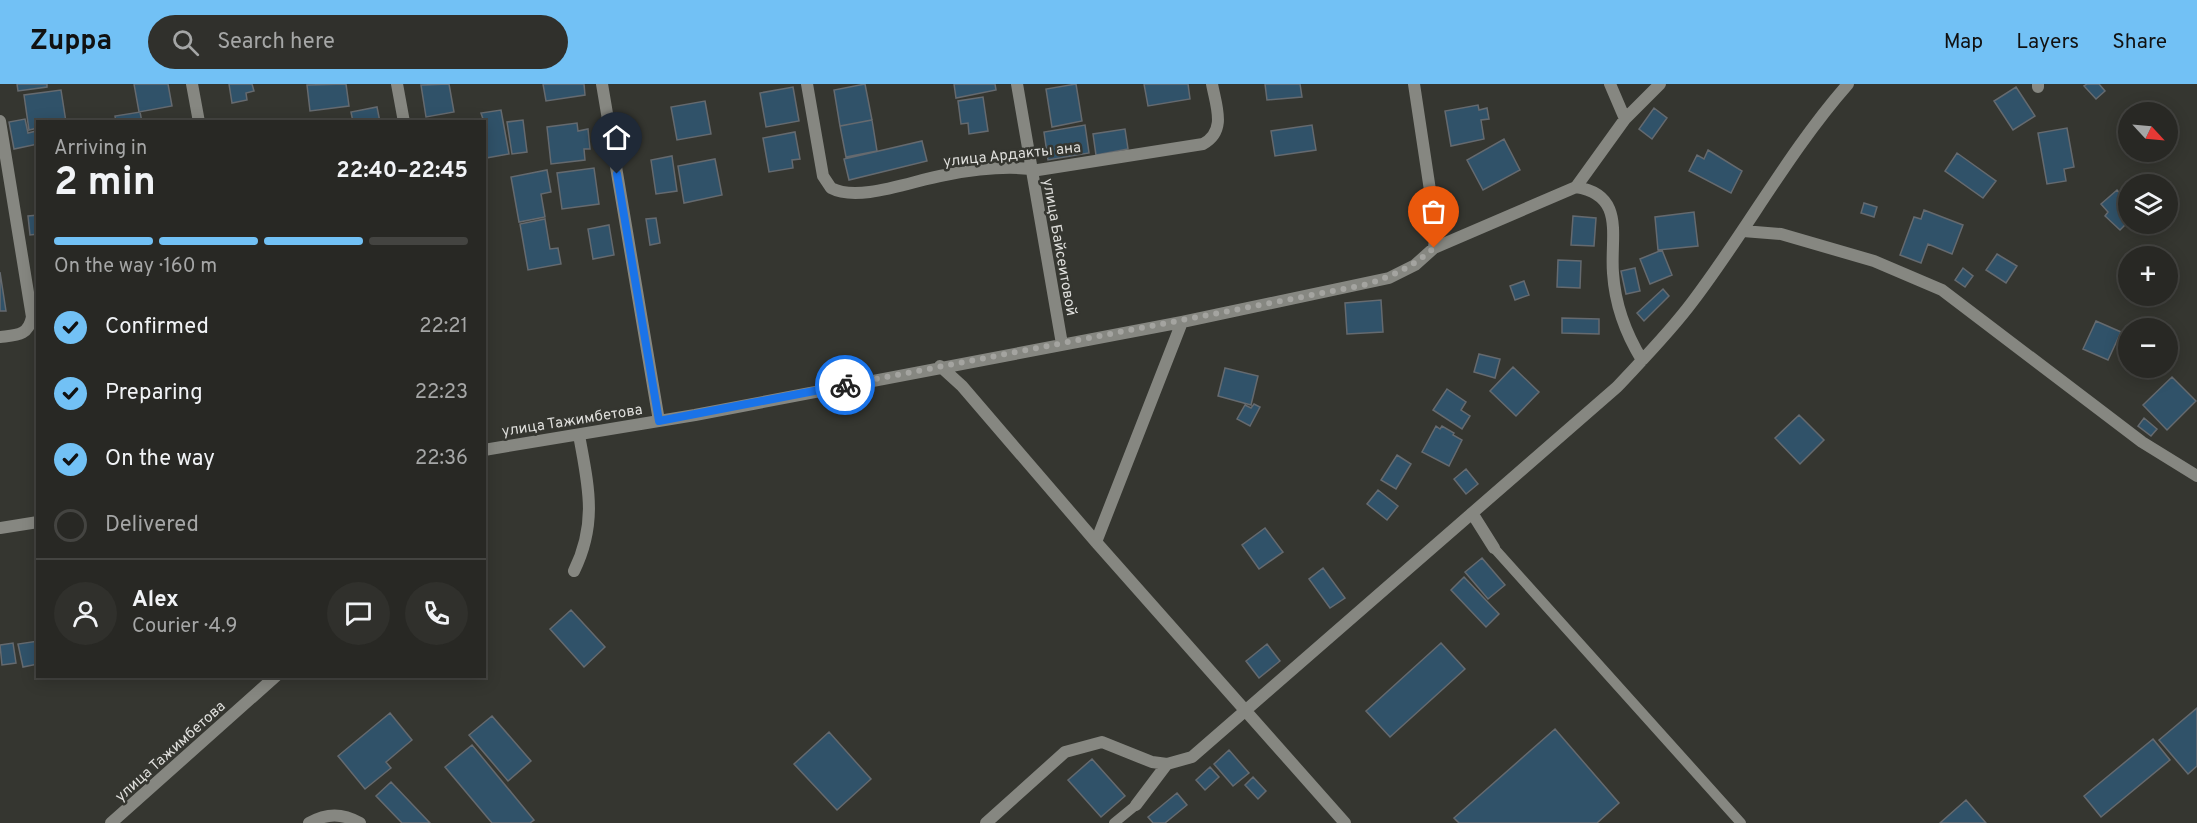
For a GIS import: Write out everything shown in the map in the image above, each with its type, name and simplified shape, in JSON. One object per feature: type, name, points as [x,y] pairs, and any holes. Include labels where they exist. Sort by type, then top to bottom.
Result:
[{"type":"street","points":[[192,84],[199,120]]},
{"type":"street","points":[[397,84],[404,120]]},
{"type":"street","points":[[602,84],[659,421]]},
{"type":"street","name":"улица Ардакты ана","points":[[807,84],[823,176],[831,188],[840,193],[861,193],[946,174],[1021,166],[1031,169],[1203,144],[1215,135],[1218,128],[1212,84]]},
{"type":"street","name":"улица Байсеитовой","points":[[1017,84],[1062,344]]},
{"type":"street","points":[[1414,84],[1436,230],[1434,248]]},
{"type":"street","points":[[1610,84],[1625,120]]},
{"type":"street","points":[[1642,360],[1628,338],[1616,290],[1613,272],[1615,244],[1612,217],[1605,200],[1593,191],[1576,187],[1625,120],[1660,84]]},
{"type":"street","points":[[986,823],[1065,752],[1102,741],[1134,756],[1167,764],[1192,757],[1617,387],[1694,301],[1789,160],[1848,84]]},
{"type":"street","points":[[0,121],[32,317],[27,331],[0,337]]},
{"type":"street","name":"улица Тажимбетова","points":[[486,450],[659,421],[1182,322],[1372,283],[1415,265],[1434,248],[1576,187]]},
{"type":"street","points":[[1743,231],[1781,234],[1874,261],[1942,290],[2142,442],[2197,476]]},
{"type":"street","points":[[1096,542],[1182,322]]},
{"type":"street","points":[[940,366],[962,386],[1244,711],[1345,823]]},
{"type":"street","points":[[574,571],[583,553],[589,526],[591,496],[579,435]]},
{"type":"street","points":[[1472,513],[1494,548]]},
{"type":"street","points":[[0,528],[36,522]]},
{"type":"street","name":"улица Тажимбетова","points":[[111,823],[274,678]]},
{"type":"street","points":[[1136,805],[1167,764]]},
{"type":"street","points":[[309,823],[323,815],[339,815],[360,823]]},
{"type":"lane","points":[[1494,548],[1590,651],[1741,823]]},
{"type":"lane","points":[[1114,823],[1136,805]]},
{"type":"building","points":[[17,84],[47,84],[47,87],[18,91]]},
{"type":"building","points":[[134,84],[168,84],[172,106],[139,112]]},
{"type":"building","points":[[229,84],[252,84],[254,91],[246,93],[247,100],[232,103]]},
{"type":"building","points":[[346,84],[349,106],[310,111],[307,85]]},
{"type":"building","points":[[449,84],[454,112],[426,117],[421,85]]},
{"type":"building","points":[[543,84],[584,84],[585,95],[546,101]]},
{"type":"building","points":[[865,84],[872,120],[840,126],[834,90]]},
{"type":"building","points":[[954,84],[995,84],[996,90],[956,98]]},
{"type":"building","points":[[1076,84],[1082,121],[1052,127],[1046,89]]},
{"type":"building","points":[[1144,84],[1188,84],[1190,99],[1148,106]]},
{"type":"building","points":[[1265,84],[1300,84],[1302,97],[1267,100]]},
{"type":"building","points":[[2099,84],[2105,91],[2096,99],[2084,86]]},
{"type":"building","points":[[793,87],[799,121],[766,127],[760,93]]},
{"type":"building","points":[[2016,87],[2035,116],[2013,130],[1994,101]]},
{"type":"building","points":[[61,90],[66,120],[36,120],[36,128],[29,130],[24,95]]},
{"type":"building","points":[[983,97],[988,131],[969,134],[968,123],[961,124],[958,101]]},
{"type":"building","points":[[705,101],[711,134],[677,140],[671,107]]},
{"type":"building","points":[[1478,105],[1479,110],[1487,108],[1489,119],[1481,120],[1484,139],[1451,146],[1445,111]]},
{"type":"building","points":[[377,107],[380,120],[353,120],[351,112]]},
{"type":"building","points":[[1654,108],[1667,118],[1652,139],[1639,129]]},
{"type":"building","points":[[501,110],[509,154],[486,158],[486,120],[483,120],[481,113]]},
{"type":"building","points":[[140,112],[142,120],[116,120],[115,116]]},
{"type":"building","points":[[25,119],[28,133],[36,131],[36,144],[14,149],[9,122]]},
{"type":"building","points":[[523,120],[527,152],[512,154],[507,122]]},
{"type":"building","points":[[872,120],[877,151],[846,157],[840,126]]},
{"type":"building","points":[[577,123],[578,131],[588,129],[590,149],[584,149],[585,160],[551,164],[547,127]]},
{"type":"building","points":[[1085,125],[1089,153],[1048,160],[1044,132]]},
{"type":"building","points":[[1312,125],[1316,150],[1275,156],[1271,131]]},
{"type":"building","points":[[2067,128],[2074,167],[2064,169],[2066,181],[2047,184],[2038,133]]},
{"type":"building","points":[[1125,129],[1128,149],[1096,155],[1093,134]]},
{"type":"building","points":[[795,132],[800,159],[792,160],[793,168],[769,172],[763,138]]},
{"type":"building","points":[[1504,139],[1520,170],[1483,190],[1467,160]]},
{"type":"building","points":[[922,141],[927,161],[849,180],[844,159]]},
{"type":"building","points":[[1708,150],[1742,171],[1731,193],[1689,171],[1697,155],[1704,159]]},
{"type":"building","points":[[1957,153],[1996,181],[1983,198],[1945,171]]},
{"type":"building","points":[[672,156],[677,191],[656,194],[651,160]]},
{"type":"building","points":[[715,159],[722,195],[684,203],[678,166]]},
{"type":"building","points":[[594,168],[599,204],[562,209],[557,173]]},
{"type":"building","points":[[547,170],[551,192],[541,194],[545,217],[519,222],[511,177]]},
{"type":"building","points":[[2118,191],[2118,228],[2105,216],[2108,212],[2101,204]]},
{"type":"building","points":[[1864,203],[1877,207],[1874,217],[1861,213]]},
{"type":"building","points":[[1924,210],[1963,225],[1952,254],[1928,244],[1921,263],[1900,255],[1914,217],[1921,219]]},
{"type":"building","points":[[1694,212],[1698,246],[1658,250],[1655,217]]},
{"type":"building","points":[[36,215],[36,234],[30,235],[28,216]]},
{"type":"building","points":[[1573,216],[1596,218],[1594,246],[1571,245]]},
{"type":"building","points":[[656,218],[660,243],[650,245],[646,219]]},
{"type":"building","points":[[545,219],[550,249],[558,248],[561,264],[528,270],[520,224]]},
{"type":"building","points":[[609,225],[614,255],[593,259],[588,229]]},
{"type":"building","points":[[1662,250],[1672,275],[1650,284],[1640,259]]},
{"type":"building","points":[[1997,254],[2017,266],[2006,283],[1986,270]]},
{"type":"building","points":[[1558,260],[1581,261],[1580,288],[1557,287]]},
{"type":"building","points":[[1635,268],[1640,291],[1626,294],[1621,271]]},
{"type":"building","points":[[1963,268],[1973,276],[1965,287],[1955,280]]},
{"type":"building","points":[[0,272],[6,311],[0,311]]},
{"type":"building","points":[[1524,281],[1529,295],[1515,300],[1510,286]]},
{"type":"building","points":[[1663,289],[1669,296],[1644,321],[1637,313]]},
{"type":"building","points":[[1381,300],[1383,332],[1347,334],[1345,303]]},
{"type":"building","points":[[1562,318],[1599,319],[1599,334],[1562,333]]},
{"type":"building","points":[[2096,321],[2118,331],[2118,338],[2108,360],[2083,349]]},
{"type":"building","points":[[1479,354],[1500,359],[1495,378],[1474,372]]},
{"type":"building","points":[[1513,367],[1539,392],[1516,416],[1490,391]]},
{"type":"building","points":[[1225,368],[1258,376],[1251,405],[1218,396]]},
{"type":"building","points":[[2171,378],[2196,401],[2167,430],[2143,405]]},
{"type":"building","points":[[1447,389],[1466,402],[1461,410],[1470,416],[1462,429],[1433,410]]},
{"type":"building","points":[[1254,404],[1260,407],[1250,426],[1237,419],[1245,405],[1251,408]]},
{"type":"building","points":[[1799,415],[1824,440],[1800,464],[1775,438]]},
{"type":"building","points":[[2144,418],[2157,429],[2151,436],[2138,426]]},
{"type":"building","points":[[1436,426],[1440,429],[1442,426],[1462,440],[1449,466],[1422,452]]},
{"type":"building","points":[[1397,455],[1411,464],[1396,489],[1381,480]]},
{"type":"building","points":[[1466,469],[1478,484],[1466,494],[1454,479]]},
{"type":"building","points":[[1378,490],[1398,506],[1387,520],[1367,504]]},
{"type":"building","points":[[1265,528],[1283,552],[1259,569],[1242,545]]},
{"type":"building","points":[[1482,558],[1505,585],[1488,599],[1465,572]]},
{"type":"building","points":[[1323,568],[1345,598],[1330,608],[1309,579]]},
{"type":"building","points":[[1464,577],[1499,614],[1486,627],[1451,590]]},
{"type":"building","points":[[571,610],[605,647],[584,667],[550,629]]},
{"type":"building","points":[[36,641],[36,664],[23,667],[18,644]]},
{"type":"building","points":[[13,643],[16,663],[2,665],[0,645]]},
{"type":"building","points":[[1441,643],[1465,669],[1390,737],[1366,711]]},
{"type":"building","points":[[1267,644],[1280,661],[1259,678],[1246,661]]},
{"type":"building","points":[[2197,708],[2197,766],[2188,774],[2159,740]]},
{"type":"building","points":[[390,713],[412,740],[386,762],[391,768],[365,789],[338,756]]},
{"type":"building","points":[[492,716],[531,761],[508,781],[469,735]]},
{"type":"building","points":[[1555,729],[1619,803],[1597,823],[1459,823],[1454,818]]},
{"type":"building","points":[[829,732],[871,779],[837,810],[794,764]]},
{"type":"building","points":[[2153,739],[2170,760],[2101,817],[2084,796]]},
{"type":"building","points":[[472,745],[534,820],[530,823],[492,823],[445,767]]},
{"type":"building","points":[[1229,750],[1249,773],[1233,786],[1214,764]]},
{"type":"building","points":[[1092,759],[1125,796],[1101,817],[1068,780]]},
{"type":"building","points":[[1210,767],[1219,777],[1205,790],[1196,780]]},
{"type":"building","points":[[1253,777],[1266,791],[1258,799],[1245,785]]},
{"type":"building","points":[[391,782],[430,823],[402,823],[376,796]]},
{"type":"building","points":[[1177,793],[1187,805],[1165,823],[1153,823],[1148,817]]},
{"type":"building","points":[[1966,800],[1986,823],[1940,823]]},
{"type":"way so far","points":[[845,385],[1182,322],[1364,285],[1389,278],[1415,265],[1434,248]]},
{"type":"route","points":[[617,174],[659,421],[845,385]]}]
